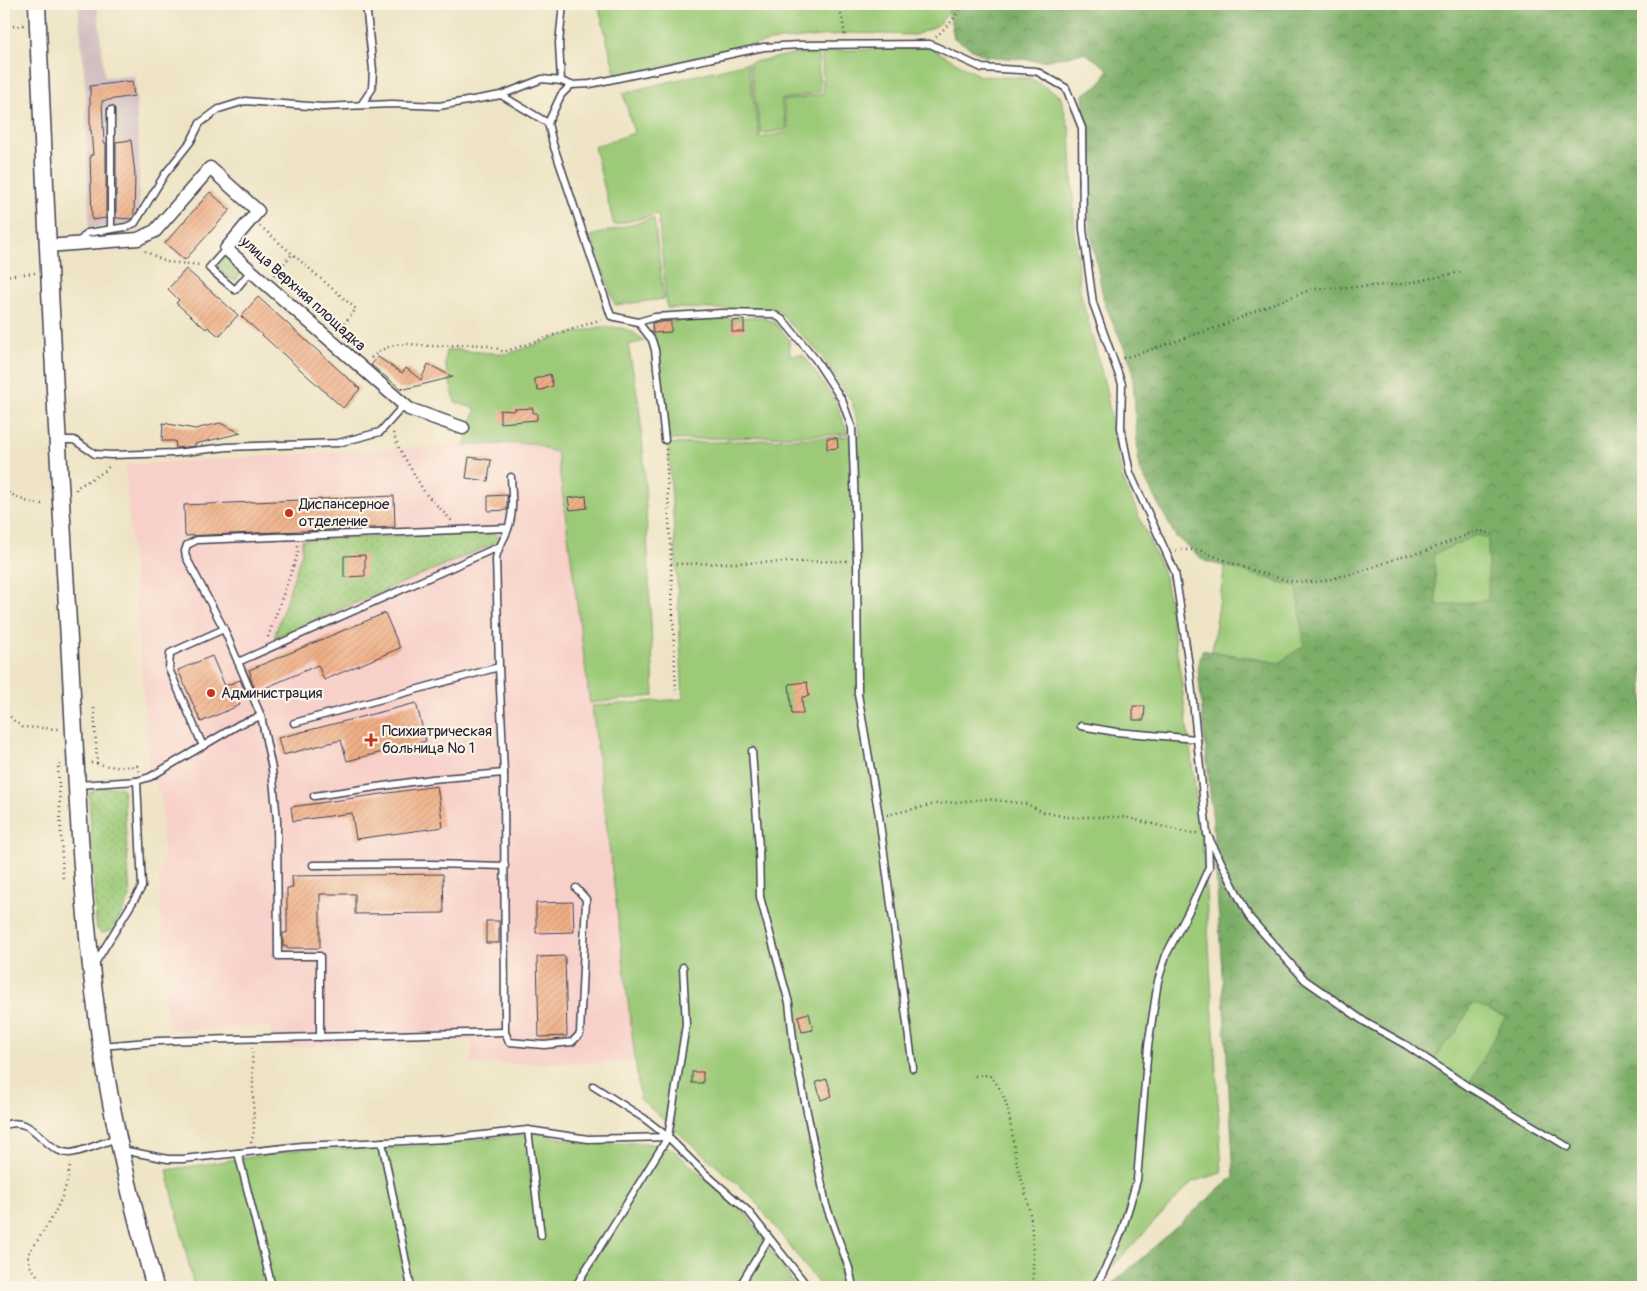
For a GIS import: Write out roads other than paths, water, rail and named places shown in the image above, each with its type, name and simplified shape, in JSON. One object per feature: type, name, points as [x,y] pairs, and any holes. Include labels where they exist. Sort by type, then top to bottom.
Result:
[{"type":"street","points":[[37,4],[57,440],[85,912],[101,1046],[120,1143],[155,1287]]},
{"type":"street","name":"улица Верхняя площадка","points":[[47,246],[138,239],[146,236],[154,230],[210,168],[258,210],[226,249],[409,409],[463,428]]},
{"type":"lane","points":[[361,106],[372,89],[373,70],[366,4]]},
{"type":"lane","points":[[560,81],[559,43],[563,4]]},
{"type":"lane","points":[[78,243],[87,233],[126,227],[136,223],[165,174],[191,141],[200,123],[219,109],[245,100],[322,107],[392,104],[439,106],[501,94],[542,79],[560,81],[571,85],[590,84],[764,47],[846,45],[930,44],[982,68],[1036,70],[1066,88],[1082,128],[1084,229],[1093,303],[1122,384],[1121,428],[1130,473],[1175,572],[1190,673],[1207,834],[1208,867],[1193,903],[1166,955],[1158,981],[1148,1046],[1137,1180],[1122,1231],[1102,1275],[1094,1287]]},
{"type":"lane","points":[[571,85],[561,95],[548,123],[553,144],[611,316],[638,322],[655,317],[722,312],[773,314],[783,320],[821,368],[842,400],[852,428],[857,561],[858,694],[879,816],[913,1068]]},
{"type":"lane","points":[[501,94],[548,123]]},
{"type":"lane","points":[[111,110],[111,229]]},
{"type":"lane","points":[[226,249],[209,268],[235,290],[252,271]]},
{"type":"lane","points":[[638,322],[652,340],[655,350],[665,440]]},
{"type":"lane","points":[[57,440],[74,440],[95,454],[119,455],[175,454],[227,447],[338,443],[380,432],[404,405]]},
{"type":"lane","points":[[238,662],[498,547],[503,541],[512,514],[511,477]]},
{"type":"lane","points":[[320,1037],[320,956],[278,956],[277,820],[272,769],[260,716],[224,629],[186,557],[187,545],[197,540],[508,528]]},
{"type":"lane","points":[[498,547],[496,558],[504,773],[505,1032],[509,1042],[544,1045],[572,1042],[580,1034],[586,899],[576,888]]},
{"type":"lane","points":[[203,746],[169,669],[170,653],[224,629]]},
{"type":"lane","points":[[294,722],[499,667]]},
{"type":"lane","points":[[78,785],[140,780],[150,777],[240,724],[260,716]]},
{"type":"lane","points":[[1080,726],[1116,732],[1196,739]]},
{"type":"lane","points":[[752,751],[759,848],[760,898],[789,1003],[794,1048],[826,1205],[849,1268],[853,1287]]},
{"type":"lane","points":[[314,796],[432,779],[504,773]]},
{"type":"lane","points":[[91,971],[142,886],[140,780]]},
{"type":"lane","points":[[1207,834],[1249,917],[1305,980],[1365,1022],[1406,1045],[1470,1088],[1568,1147]]},
{"type":"lane","points":[[313,865],[431,864],[505,866]]},
{"type":"lane","points":[[575,1287],[668,1137],[686,1025],[683,967]]},
{"type":"lane","points":[[101,1046],[159,1041],[505,1032]]},
{"type":"lane","points":[[593,1086],[645,1119],[668,1137],[701,1170],[748,1212],[808,1287]]},
{"type":"lane","points":[[4,1125],[9,1123],[26,1124],[59,1151],[70,1154],[120,1143],[168,1159],[302,1146],[446,1139],[528,1130],[588,1139],[668,1137]]},
{"type":"lane","points":[[528,1130],[541,1235]]},
{"type":"lane","points":[[382,1142],[411,1287]]},
{"type":"lane","points":[[238,1153],[272,1287]]},
{"type":"lane","points":[[739,1287],[769,1238]]},
{"type":"place","name":"Диспансерное отделение","points":[[289,513]]},
{"type":"place","name":"Администрация","points":[[211,693]]},
{"type":"place","name":"Психиатрическая больница № 1","points":[[371,740]]}]
